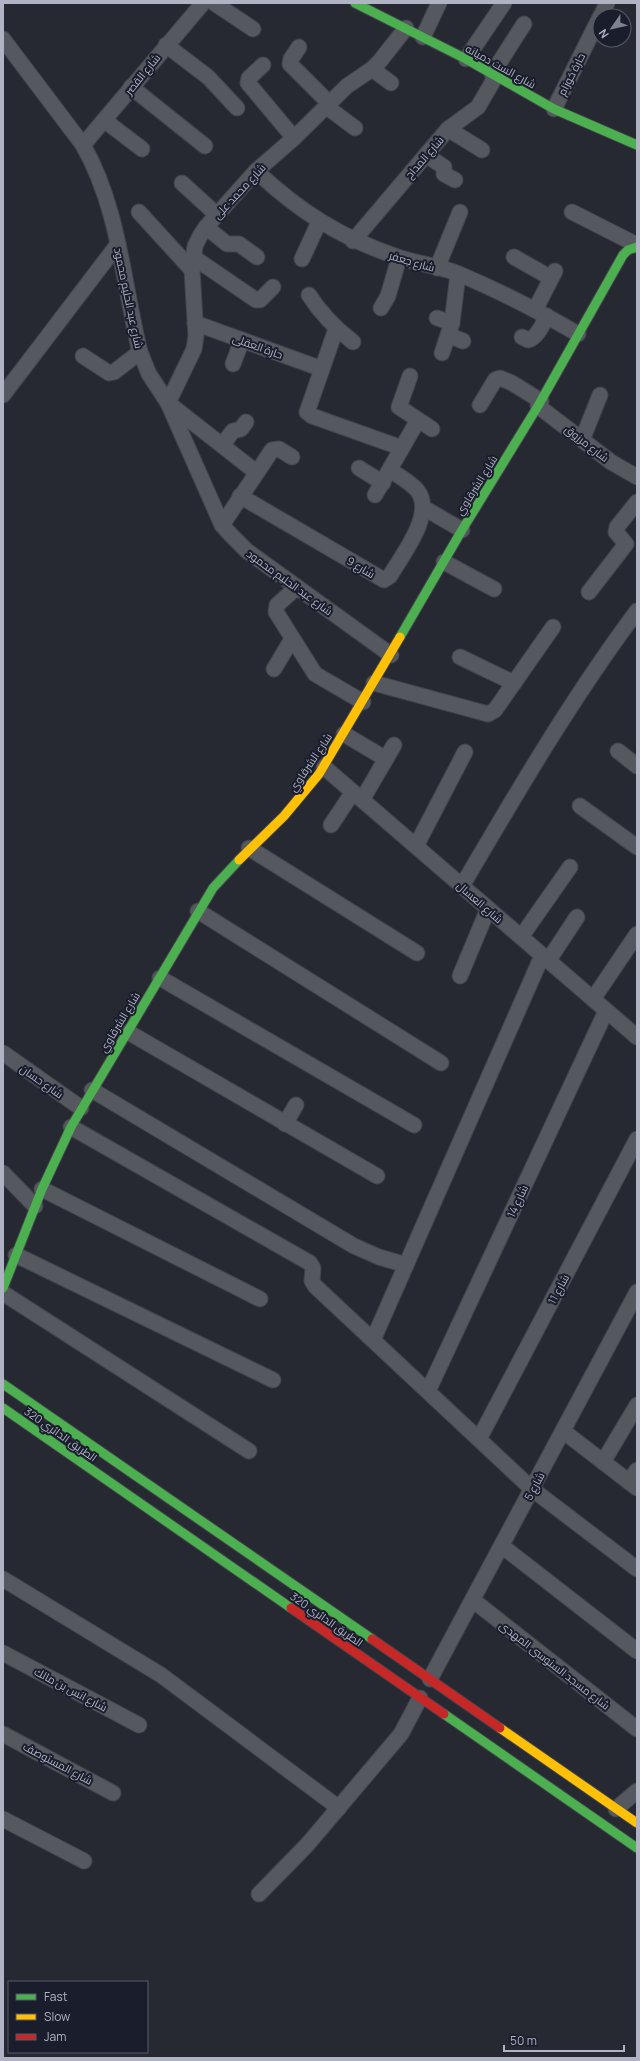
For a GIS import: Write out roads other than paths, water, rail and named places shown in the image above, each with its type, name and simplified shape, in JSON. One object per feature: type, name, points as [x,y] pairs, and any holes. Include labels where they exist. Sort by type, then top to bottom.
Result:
[{"type":"street","name":"شارع القصر","points":[[83,145],[203,3]]},
{"type":"street","points":[[214,3],[253,29]]},
{"type":"street","name":"شارع الست دميانه","points":[[356,3],[374,8],[406,28],[466,59],[554,109],[637,145]]},
{"type":"street","points":[[423,37],[440,3]]},
{"type":"street","points":[[466,59],[504,3]]},
{"type":"street","name":"شارع المداح","points":[[353,241],[448,129],[478,107],[494,75],[524,24]]},
{"type":"street","name":"شارع محمد على","points":[[168,403],[194,349],[195,323],[192,264],[195,246],[206,227],[256,171],[294,138],[347,86],[372,69],[406,28]]},
{"type":"street","name":"حارة خوزام","points":[[554,109],[592,33]]},
{"type":"street","name":"شارع عبد الحليم محمود","points":[[3,39],[83,145],[102,183],[118,244],[140,352],[149,374],[168,403],[222,525],[247,551],[391,655]]},
{"type":"street","points":[[166,45],[208,77],[238,108]]},
{"type":"street","points":[[299,47],[291,59],[290,64],[328,106],[355,128]]},
{"type":"street","points":[[262,64],[249,78],[248,83],[294,138]]},
{"type":"street","points":[[372,69],[391,83]]},
{"type":"street","points":[[131,87],[205,146]]},
{"type":"street","points":[[104,120],[142,149]]},
{"type":"street","points":[[448,129],[482,150]]},
{"type":"street","points":[[426,155],[444,167],[444,174],[455,180]]},
{"type":"street","name":"شارع جعفر","points":[[256,171],[283,196],[319,222],[353,241],[399,258],[458,274],[541,313],[578,334]]},
{"type":"street","points":[[182,183],[217,215]]},
{"type":"street","points":[[139,212],[192,264],[256,300],[260,300],[273,287]]},
{"type":"street","points":[[437,268],[460,212]]},
{"type":"street","points":[[572,212],[637,246]]},
{"type":"street","points":[[302,259],[319,222]]},
{"type":"street","points":[[206,227],[227,244],[239,244],[257,257]]},
{"type":"street","points":[[3,395],[118,244]]},
{"type":"street","name":"شارع الشرقاوي","points":[[3,1288],[42,1189],[71,1127],[160,978],[198,911],[212,888],[230,866],[277,823],[302,797],[324,767],[391,655],[462,530],[540,404],[623,255],[628,250],[637,246]]},
{"type":"street","points":[[514,257],[553,274],[533,339],[528,340],[522,337]]},
{"type":"street","points":[[381,308],[388,296],[399,258]]},
{"type":"street","points":[[442,353],[450,329],[458,274]]},
{"type":"street","points":[[309,295],[321,313],[336,329],[353,342]]},
{"type":"street","points":[[437,318],[463,341]]},
{"type":"street","name":"حارة العقلى","points":[[195,323],[322,369]]},
{"type":"street","points":[[336,329],[308,409],[309,415],[402,448]]},
{"type":"street","points":[[233,364],[242,340]]},
{"type":"street","points":[[83,356],[109,373],[114,372],[140,352]]},
{"type":"street","points":[[410,376],[399,407],[432,429]]},
{"type":"street","name":"شارع مرزوق","points":[[480,405],[495,380],[500,378],[512,383],[540,404],[582,440],[621,469],[637,477]]},
{"type":"street","points":[[582,440],[600,395]]},
{"type":"street","points":[[168,403],[256,472]]},
{"type":"street","points":[[383,483],[418,420]]},
{"type":"street","points":[[222,445],[233,431],[241,429],[246,422]]},
{"type":"street","points":[[222,525],[272,450],[279,449],[292,457]]},
{"type":"street","points":[[360,468],[383,483],[418,491],[424,508],[462,530]]},
{"type":"street","name":"شارع 9","points":[[240,496],[384,580],[390,576],[420,523],[424,508]]},
{"type":"street","points":[[589,592],[626,544],[616,532],[617,527],[637,502]]},
{"type":"street","points":[[444,562],[494,589]]},
{"type":"street","points":[[298,587],[277,605],[275,609],[292,639],[315,674],[363,702]]},
{"type":"street","points":[[462,886],[553,733],[608,651],[637,611]]},
{"type":"street","points":[[374,683],[488,714],[495,710],[554,628]]},
{"type":"street","points":[[274,668],[292,639]]},
{"type":"street","points":[[460,657],[514,683]]},
{"type":"street","points":[[344,734],[386,759]]},
{"type":"street","points":[[331,825],[357,796],[386,759],[394,745]]},
{"type":"street","points":[[618,751],[637,766]]},
{"type":"street","points":[[416,846],[465,752]]},
{"type":"street","name":"شارع العسال","points":[[324,767],[606,1011],[635,1031]]},
{"type":"street","points":[[580,806],[637,847]]},
{"type":"street","points":[[249,848],[417,953]]},
{"type":"street","points":[[521,937],[570,867]]},
{"type":"street","points":[[460,976],[488,909]]},
{"type":"street","points":[[198,911],[441,1063]]},
{"type":"street","points":[[373,1340],[545,958],[577,917]]},
{"type":"street","points":[[593,999],[637,934]]},
{"type":"street","points":[[160,978],[414,1125]]},
{"type":"street","name":"شارع 14","points":[[428,1391],[606,1011]]},
{"type":"street","points":[[128,1032],[377,1176]]},
{"type":"street","name":"شارع حسان","points":[[3,1053],[82,1108]]},
{"type":"street","points":[[92,1090],[348,1242],[379,1257],[406,1265]]},
{"type":"street","points":[[285,1124],[296,1105]]},
{"type":"street","points":[[71,1127],[310,1263],[313,1268],[312,1281],[315,1286],[532,1489],[637,1569]]},
{"type":"street","name":"شارع 11","points":[[479,1439],[637,1139]]},
{"type":"street","points":[[3,1172],[35,1206]]},
{"type":"street","points":[[42,1189],[260,1299]]},
{"type":"street","points":[[16,1255],[273,1380]]},
{"type":"street","name":"شارع 5","points":[[430,1679],[474,1600],[637,1292]]},
{"type":"street","points":[[3,1293],[249,1451]]},
{"type":"street","name":"الطريق الدائري 320","points":[[3,1384],[637,1823]]},
{"type":"street","points":[[603,1462],[637,1405]]},
{"type":"street","name":"الطريق الدائري 320","points":[[3,1408],[637,1848]]},
{"type":"street","points":[[563,1431],[603,1462],[634,1480]]},
{"type":"street","points":[[502,1546],[637,1652]]},
{"type":"street","points":[[3,1579],[161,1676],[339,1808]]},
{"type":"street","name":"شارع مسجد السنوسى المهدى","points":[[474,1600],[637,1729]]},
{"type":"street","name":"شارع انس بن مالك","points":[[3,1653],[139,1725]]},
{"type":"street","points":[[259,1894],[339,1808],[401,1734],[420,1698]]},
{"type":"street","name":"شارع المستوصف","points":[[3,1734],[113,1793]]},
{"type":"street","points":[[616,1809],[637,1791]]},
{"type":"street","points":[[3,1819],[84,1861]]}]
